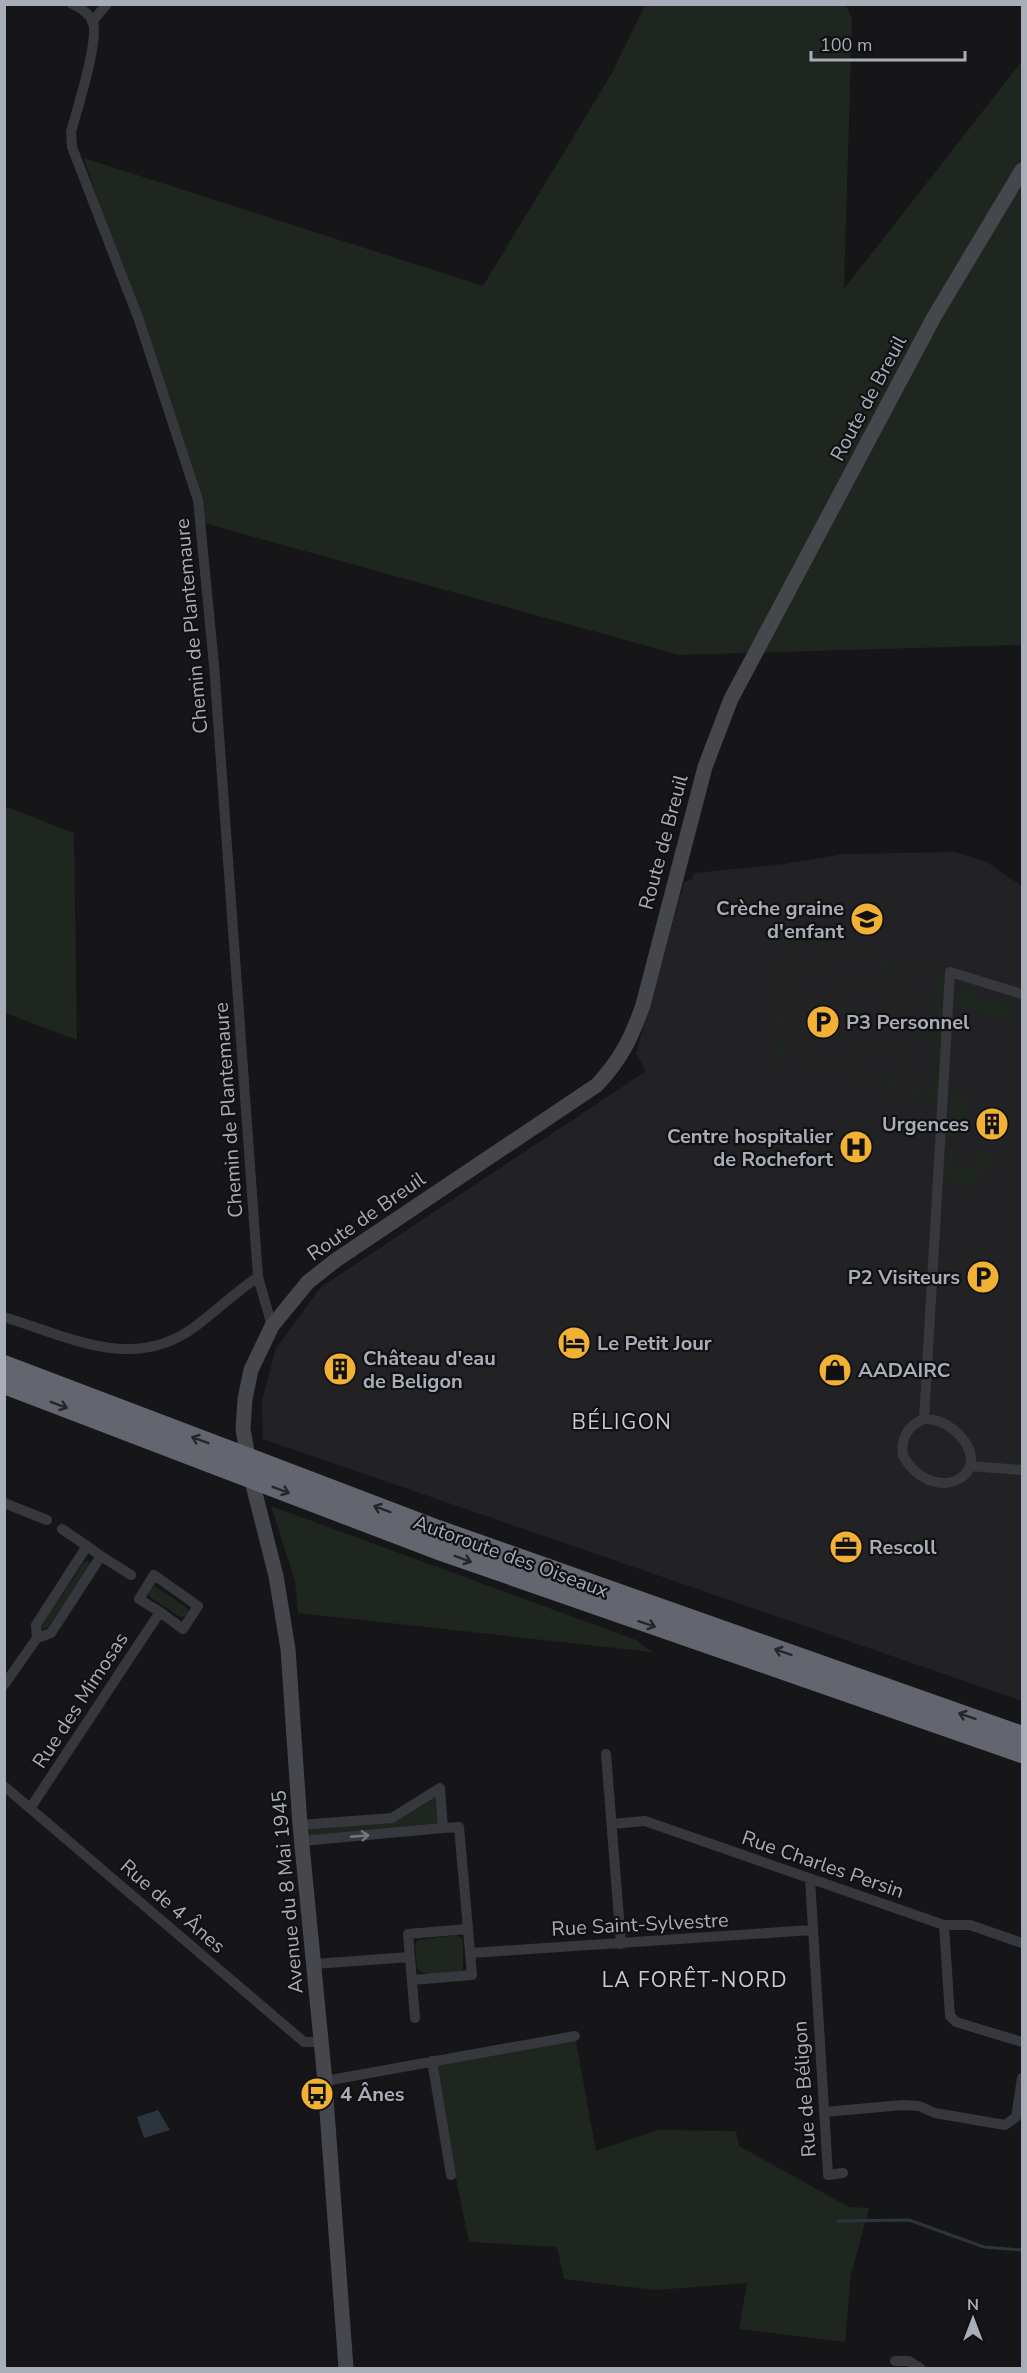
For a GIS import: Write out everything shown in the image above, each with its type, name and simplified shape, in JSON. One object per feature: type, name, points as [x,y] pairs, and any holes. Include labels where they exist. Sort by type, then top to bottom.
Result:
[{"type":"highway","name":"Autoroute des Oiseaux","points":[[4,1365],[438,1530],[1023,1736]]},
{"type":"highway","name":"Autoroute des Oiseaux","points":[[4,1384],[447,1553],[1023,1753]]},
{"type":"street","points":[[72,4],[83,9],[92,22],[107,4]]},
{"type":"street","name":"Chemin de Plantemaure","points":[[92,22],[94,40],[71,132],[72,147],[140,320],[198,500],[214,665],[258,1277]]},
{"type":"street","name":"Route de Breuil","points":[[244,1416],[251,1370],[272,1326],[301,1289],[336,1260],[597,1086],[618,1061],[632,1038],[643,1005],[705,766],[731,699],[934,317],[1023,170]]},
{"type":"street","points":[[924,1419],[950,972],[1023,994]]},
{"type":"street","points":[[4,1317],[101,1347],[137,1351],[157,1347],[177,1338],[258,1277],[272,1326]]},
{"type":"street","name":"Avenue du 8 Mai 1945","points":[[244,1416],[246,1454],[276,1576],[288,1650],[300,1825],[322,2042],[346,2368]]},
{"type":"street","points":[[924,1419],[941,1421],[959,1435],[970,1450],[970,1466],[957,1482],[945,1485],[934,1484],[913,1469],[903,1456],[903,1441],[908,1429],[924,1419]]},
{"type":"street","points":[[970,1466],[1023,1470]]},
{"type":"street","points":[[4,1503],[47,1520]]},
{"type":"street","points":[[62,1529],[131,1575]]},
{"type":"street","points":[[37,1638],[36,1625],[87,1546]]},
{"type":"street","points":[[4,1684],[37,1638],[51,1633],[101,1556]]},
{"type":"street","points":[[154,1575],[198,1606],[183,1629],[160,1612],[139,1599],[154,1575]]},
{"type":"street","name":"Rue des Mimosas","points":[[31,1807],[160,1612]]},
{"type":"street","points":[[606,1755],[621,1944]]},
{"type":"street","name":"Rue de 4 Ânes","points":[[4,1786],[304,2042],[322,2042]]},
{"type":"street","points":[[300,1825],[392,1818],[440,1788],[443,1828]]},
{"type":"street","name":"Rue Charles Persin","points":[[612,1824],[645,1821],[944,1925],[970,1925],[1023,1943]]},
{"type":"street","points":[[302,1841],[459,1827],[472,1976],[412,1980]]},
{"type":"street","name":"Rue de Béligon","points":[[810,1879],[828,2175],[843,2174]]},
{"type":"street","points":[[944,1925],[950,2016],[956,2022],[1023,2042]]},
{"type":"street","points":[[415,2018],[408,1934],[468,1929]]},
{"type":"street","name":"Rue Saint-Sylvestre","points":[[471,1953],[812,1930]]},
{"type":"street","points":[[314,1964],[410,1957]]},
{"type":"street","points":[[325,2081],[575,2036]]},
{"type":"street","points":[[432,2061],[452,2175]]},
{"type":"street","points":[[824,2112],[903,2105],[919,2106],[935,2114],[1005,2125],[1016,2117],[1023,2078]]},
{"type":"street","points":[[895,2361],[909,2361],[920,2368]]},
{"type":"shaded area","points":[[645,5],[846,5],[852,19],[844,289],[1022,61],[1022,645],[679,655],[200,522],[84,158],[483,286],[612,73]]},
{"type":"shaded area","points":[[4,806],[74,833],[77,1040],[5,1013]]},
{"type":"shaded area","points":[[955,852],[985,861],[1022,886],[1022,1701],[263,1439],[262,1401],[276,1348],[321,1287],[646,1071],[636,1054],[684,882],[692,880],[694,873],[785,864],[844,854]]},
{"type":"shaded area","points":[[783,931],[904,965],[905,977],[901,976],[903,969],[888,964],[886,971],[879,969],[881,962],[788,935],[785,942],[781,938]]},
{"type":"shaded area","points":[[784,953],[787,954],[785,961],[899,994],[901,987],[901,1005],[897,1005],[899,997],[787,964],[785,972],[782,970]]},
{"type":"shaded area","points":[[918,969],[944,977],[940,1066],[932,1063],[937,1046],[934,1045],[936,1038],[916,1032],[913,1039],[911,1037],[912,1021],[915,1020],[913,1028],[932,1033],[937,1017],[934,1015],[935,1008],[916,1002],[914,1010],[916,991],[919,992],[917,999],[933,1003],[938,987],[934,986],[936,978],[917,972]]},
{"type":"shaded area","points":[[782,983],[785,983],[783,990],[899,1024],[901,1016],[901,1033],[896,1034],[898,1026],[787,995],[784,1002],[779,999]]},
{"type":"shaded area","points":[[964,988],[976,990],[975,996],[1014,1007],[1009,1022],[955,1004],[958,992]]},
{"type":"shaded area","points":[[778,1013],[784,1013],[783,1019],[894,1053],[899,1046],[898,1064],[896,1064],[897,1056],[782,1023],[781,1031],[778,1029]]},
{"type":"shaded area","points":[[784,1041],[783,1049],[894,1081],[896,1075],[899,1076],[898,1092],[892,1092],[893,1085],[782,1052],[780,1059],[776,1056],[777,1043]]},
{"type":"shaded area","points":[[934,1068],[940,1070],[937,1107],[930,1105],[932,1096],[918,1092],[915,1100],[909,1096],[908,1081],[911,1078],[915,1080],[913,1088],[930,1093],[935,1076],[932,1075]]},
{"type":"shaded area","points":[[951,1098],[965,1098],[969,1102],[959,1135],[955,1138],[947,1134],[948,1106]]},
{"type":"shaded area","points":[[946,1150],[954,1150],[952,1163],[970,1169],[976,1151],[998,1157],[995,1168],[983,1172],[973,1189],[953,1183],[944,1174]]},
{"type":"shaded area","points":[[271,1506],[636,1640],[652,1652],[298,1613],[295,1581]]},
{"type":"shaded area","points":[[88,1560],[91,1565],[48,1627],[42,1629],[42,1625],[84,1562]]},
{"type":"shaded area","points":[[154,1586],[185,1606],[188,1610],[187,1616],[180,1617],[150,1597],[149,1592]]},
{"type":"shaded area","points":[[440,1788],[443,1828],[302,1841],[300,1825],[392,1818]]},
{"type":"shaded area","points":[[457,1935],[463,1940],[463,1970],[439,1975],[427,1974],[417,1969],[415,1944],[418,1940]]},
{"type":"shaded area","points":[[575,2036],[596,2151],[658,2130],[736,2131],[739,2146],[849,2207],[869,2208],[851,2275],[845,2342],[739,2329],[747,2283],[655,2290],[564,2279],[557,2247],[469,2242],[432,2061]]},
{"type":"shaded area","points":[[158,2110],[170,2130],[144,2138],[137,2117]]},
{"type":"waterway","points":[[838,2221],[909,2220],[984,2247],[1022,2250]]},
{"type":"place","name":"Crèche graine d'enfant","points":[[867,919]]},
{"type":"place","name":"P3 Personnel","points":[[823,1022]]},
{"type":"place","name":"Urgences","points":[[992,1124]]},
{"type":"place","name":"Centre hospitalier de Rochefort","points":[[856,1147]]},
{"type":"place","name":"P2 Visiteurs","points":[[983,1277]]},
{"type":"place","name":"Le Petit Jour","points":[[574,1343]]},
{"type":"place","name":"Château d'eau de Beligon","points":[[340,1369]]},
{"type":"place","name":"AADAIRC","points":[[835,1370]]},
{"type":"place","name":"Rescoll","points":[[846,1547]]},
{"type":"place","name":"4 Ânes","points":[[317,2094]]},
{"type":"district","name":"BÉLIGON","points":[[622,1422]]},
{"type":"district","name":"LA FORÊT-NORD","points":[[695,1980]]}]
